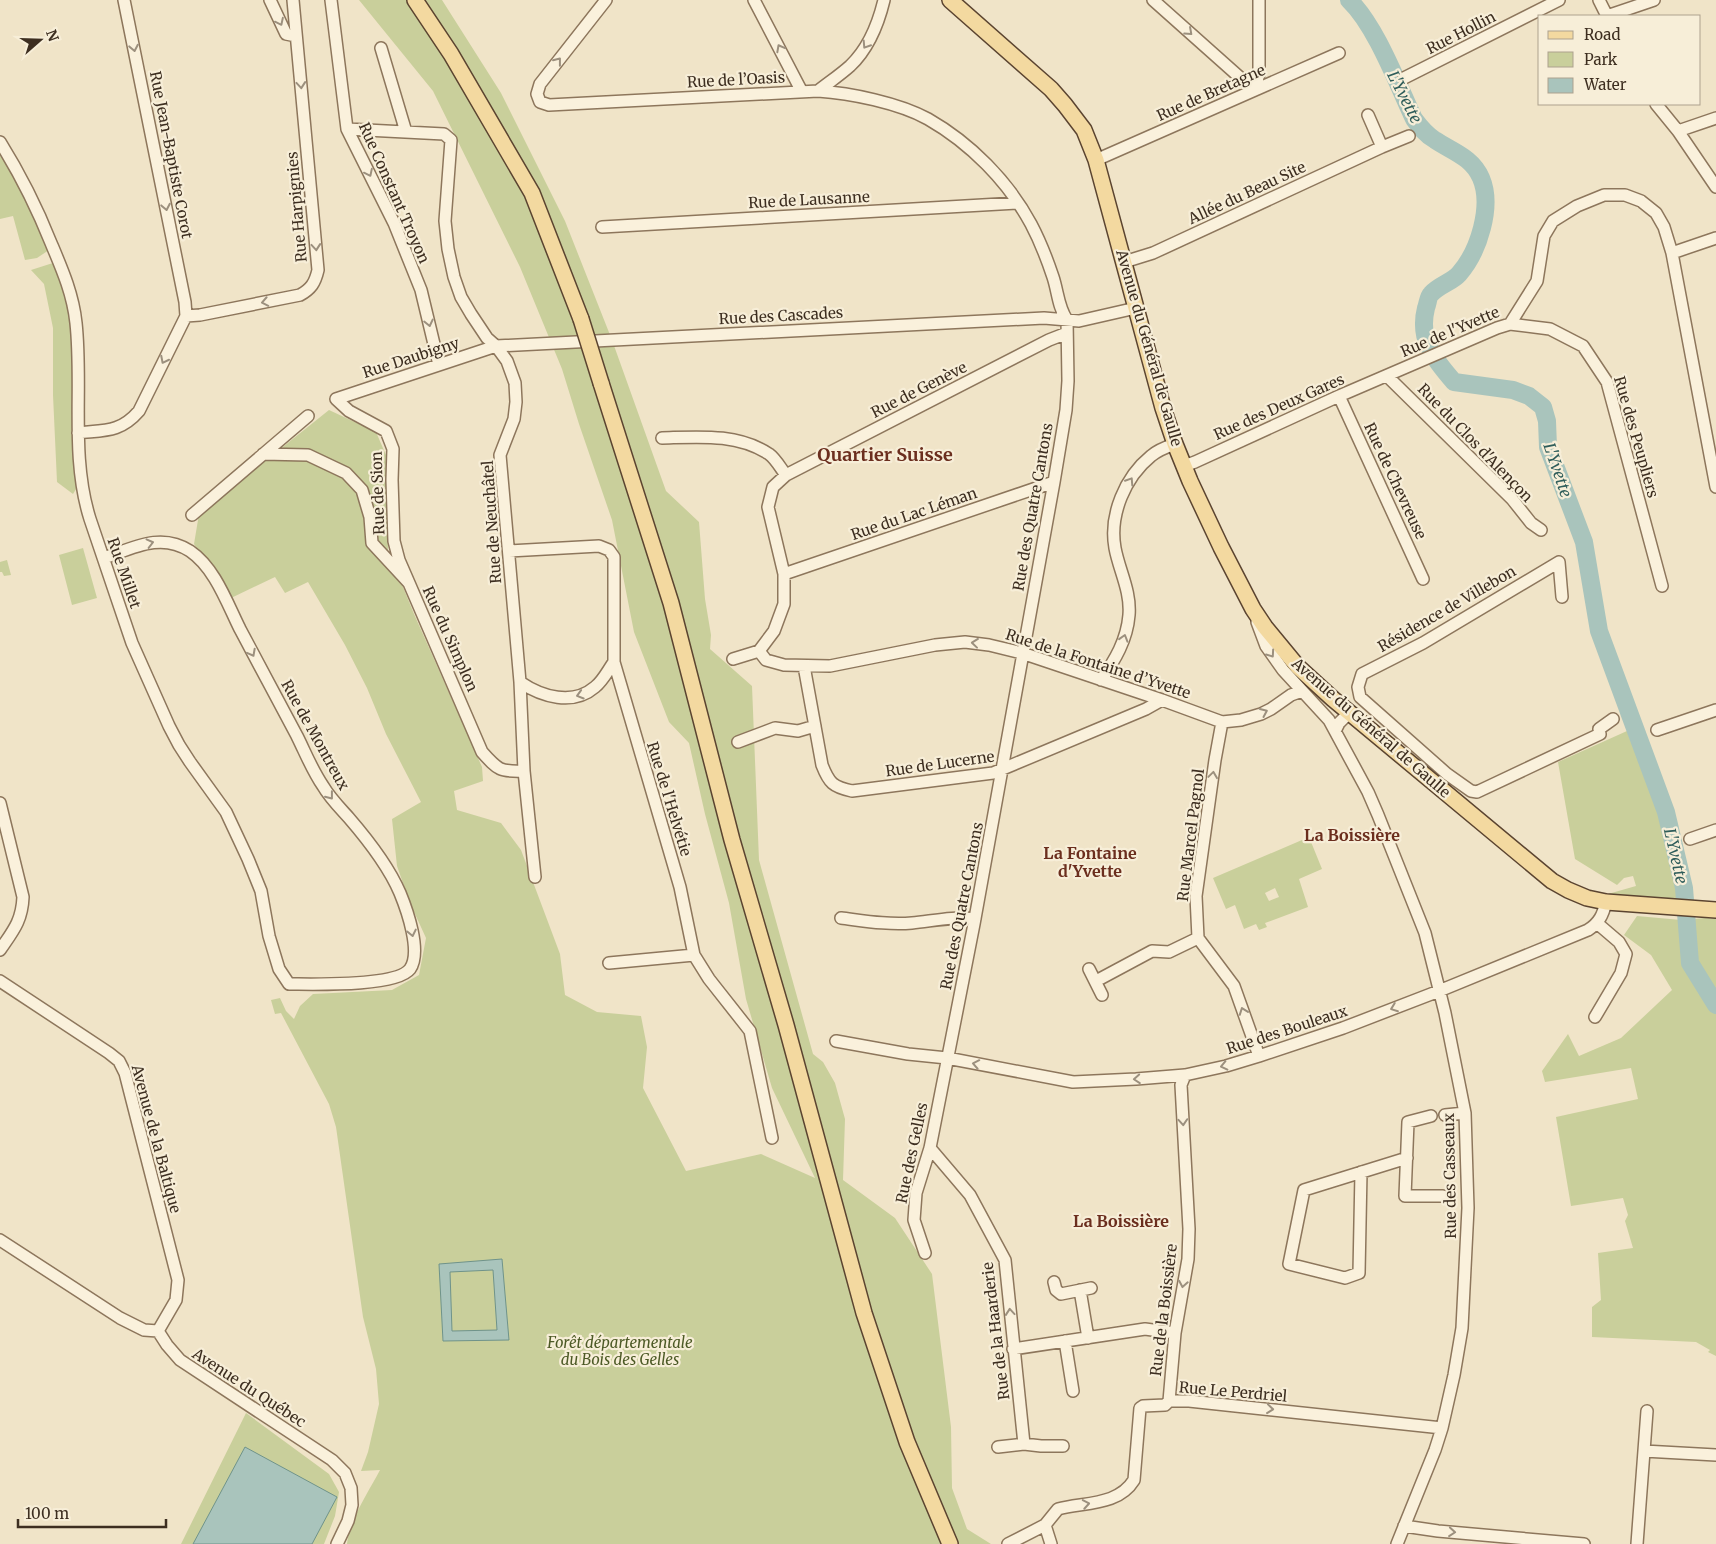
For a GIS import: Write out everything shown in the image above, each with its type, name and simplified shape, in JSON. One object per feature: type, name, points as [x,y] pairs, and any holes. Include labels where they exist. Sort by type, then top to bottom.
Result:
[{"type":"main road","points":[[415,0],[451,54],[532,193],[580,320],[671,603],[732,840],[786,1025],[864,1313],[907,1442],[950,1544]]},
{"type":"main road","name":"Avenue du Général de Gaulle","points":[[950,0],[1044,83],[1065,105],[1084,130],[1096,160],[1174,444],[1221,547],[1253,609],[1292,661],[1349,713],[1552,881],[1587,898],[1606,902],[1716,910]]},
{"type":"street","name":"Rue Jean-Baptiste Corot","points":[[124,0],[186,316]]},
{"type":"street","points":[[270,0],[286,34],[296,36]]},
{"type":"street","name":"Rue Harpignies","points":[[186,316],[200,315],[300,295],[311,288],[316,278],[318,270],[293,0]]},
{"type":"street","name":"Rue Constant Troyon","points":[[331,0],[347,129],[394,223],[421,290],[439,365]]},
{"type":"street","name":"Rue de l’Oasis","points":[[606,0],[540,84],[537,94],[540,102],[549,105],[818,91]]},
{"type":"street","points":[[754,0],[802,92]]},
{"type":"street","points":[[818,91],[850,66],[867,44],[878,22],[884,0]]},
{"type":"street","points":[[1152,0],[1254,90],[1259,74],[1259,0]]},
{"type":"street","name":"Rue Hollin","points":[[1404,78],[1559,0]]},
{"type":"street","points":[[1602,8],[1654,0]]},
{"type":"street","points":[[381,48],[406,132]]},
{"type":"street","name":"Rue de Bretagne","points":[[1096,160],[1339,53]]},
{"type":"street","name":"Rue des Quatre Cantons","points":[[818,91],[857,96],[898,107],[927,119],[975,153],[1003,184],[1031,224],[1053,277],[1061,312],[1067,320],[1068,381],[1066,410],[1003,770],[947,1058]]},
{"type":"street","points":[[1657,105],[1678,131],[1716,187]]},
{"type":"street","points":[[1368,115],[1382,147]]},
{"type":"street","points":[[1678,131],[1716,118]]},
{"type":"street","name":"Rue de Neuchâtel","points":[[347,129],[444,134],[451,140],[445,221],[454,277],[461,297],[471,314],[487,338],[496,346],[507,361],[515,383],[516,402],[514,419],[500,455],[520,682],[524,771],[535,877]]},
{"type":"street","name":"Allée du Beau Site","points":[[1124,262],[1153,253],[1409,136]]},
{"type":"street","name":"Rue Millet","points":[[0,142],[20,175],[42,220],[69,289],[74,307],[77,334],[78,433],[84,501],[132,643],[172,732],[190,762],[226,812],[245,852],[260,891],[269,936],[279,969],[289,984],[298,984]]},
{"type":"street","name":"Rue de l'Yvette","points":[[1387,376],[1510,324],[1537,281],[1544,236],[1553,221],[1577,206],[1604,195],[1625,196],[1642,201],[1656,213],[1664,227],[1672,253],[1716,487]]},
{"type":"street","name":"Rue de Lausanne","points":[[602,227],[1017,203]]},
{"type":"street","points":[[1672,253],[1716,238]]},
{"type":"street","name":"Rue des Cascades","points":[[496,346],[1044,318],[1079,321],[1136,308]]},
{"type":"street","points":[[78,433],[108,431],[132,419],[139,411],[186,316]]},
{"type":"street","name":"Rue des Peupliers","points":[[1510,324],[1550,330],[1583,346],[1607,382],[1662,586]]},
{"type":"street","name":"Rue de Genève","points":[[786,476],[1048,340],[1067,333]]},
{"type":"street","name":"Rue Daubigny","points":[[336,399],[496,346]]},
{"type":"street","name":"Rue des Deux Gares","points":[[1184,466],[1387,376]]},
{"type":"street","name":"Rue du Clos d'Alençon","points":[[1387,376],[1512,499],[1530,523],[1541,530]]},
{"type":"street","name":"Rue de Chevreuse","points":[[1339,396],[1423,579]]},
{"type":"street","name":"Rue de Sion","points":[[336,399],[349,412],[386,430],[393,449],[394,541],[399,560],[409,583]]},
{"type":"street","points":[[192,515],[308,416]]},
{"type":"street","points":[[662,438],[718,437],[748,444],[770,455],[786,476],[773,487],[768,507],[784,574],[784,604],[774,631],[759,651],[733,659]]},
{"type":"street","points":[[1101,680],[1118,654],[1126,634],[1129,614],[1126,587],[1115,546],[1114,523],[1122,494],[1140,467],[1151,456],[1174,444]]},
{"type":"street","name":"Rue du Simplon","points":[[263,454],[308,456],[346,472],[362,490],[370,517],[372,543],[409,583],[482,752],[497,769],[510,772],[524,771]]},
{"type":"street","name":"Rue du Lac Léman","points":[[784,574],[1054,482]]},
{"type":"street","name":"Rue de Montreux","points":[[104,558],[155,541],[172,543],[188,550],[199,558],[206,566],[224,598],[323,786],[384,863],[400,894],[408,916],[415,946],[413,962],[409,969],[392,979],[358,983],[298,984]]},
{"type":"street","name":"Rue de l'Helvétie","points":[[509,551],[599,546],[609,550],[614,557],[614,662],[680,888],[694,954],[709,978],[750,1031],[772,1138]]},
{"type":"street","name":"Résidence de Villebon","points":[[1562,596],[1558,562],[1423,643],[1362,674],[1358,686],[1360,697],[1447,774],[1471,791],[1477,792],[1600,734],[1599,729],[1613,719]]},
{"type":"street","name":"Rue des Casseaux","points":[[1253,609],[1266,646],[1285,673],[1322,711],[1368,792],[1420,917],[1455,1058],[1465,1113],[1468,1208],[1462,1328],[1442,1428],[1397,1544]]},
{"type":"street","name":"Rue de la Fontaine d’Yvette","points":[[759,651],[766,660],[784,665],[830,666],[935,645],[965,642],[989,644],[1022,653],[1222,722],[1242,720],[1261,714],[1291,695],[1302,691]]},
{"type":"street","points":[[520,682],[535,692],[560,698],[581,696],[596,687],[614,662]]},
{"type":"street","name":"Rue de Lucerne","points":[[804,666],[822,765],[827,779],[838,788],[852,791],[993,773],[1162,700]]},
{"type":"street","points":[[1322,711],[1333,699]]},
{"type":"street","points":[[1657,730],[1716,710]]},
{"type":"street","points":[[1335,731],[1339,723],[1349,713]]},
{"type":"street","name":"Rue Marcel Pagnol","points":[[1198,938],[1196,896],[1222,722]]},
{"type":"street","points":[[738,742],[775,728],[798,731],[815,726]]},
{"type":"street","points":[[1437,786],[1447,774]]},
{"type":"street","points":[[0,803],[23,897],[23,910],[18,923],[0,950]]},
{"type":"street","points":[[1690,839],[1716,830]]},
{"type":"street","points":[[1595,1017],[1621,973],[1626,954],[1620,942],[1598,924],[1604,913],[1606,902]]},
{"type":"street","points":[[841,918],[888,924],[913,923],[945,918],[975,919]]},
{"type":"street","name":"Rue des Bouleaux","points":[[836,1042],[908,1054],[947,1058],[1073,1082],[1186,1074],[1226,1066],[1343,1028],[1439,991],[1588,930],[1598,924]]},
{"type":"street","points":[[1096,981],[1152,951],[1169,952],[1198,938],[1234,986],[1259,1056]]},
{"type":"street","points":[[609,963],[694,954]]},
{"type":"street","points":[[1089,969],[1102,994]]},
{"type":"street","name":"Avenue de la Baltique","points":[[0,981],[109,1053],[119,1061],[125,1074],[178,1280],[176,1300],[158,1331]]},
{"type":"street","name":"Rue des Gelles","points":[[925,1253],[914,1220],[916,1193],[930,1148],[947,1058]]},
{"type":"street","name":"Rue de la Boissière","points":[[1169,1401],[1175,1333],[1188,1259],[1181,1085],[1186,1074]]},
{"type":"street","points":[[1445,1115],[1465,1113]]},
{"type":"street","points":[[1431,1116],[1408,1122],[1405,1196],[1443,1196]]},
{"type":"street","name":"Rue de la Haarderie","points":[[930,1148],[970,1195],[1005,1260],[1024,1444]]},
{"type":"street","points":[[1361,1172],[1358,1272],[1345,1278],[1289,1264],[1304,1190],[1361,1172],[1407,1158]]},
{"type":"street","points":[[0,1240],[120,1318],[144,1330],[158,1331]]},
{"type":"street","points":[[1054,1282],[1056,1290],[1062,1294],[1086,1289],[1088,1338]]},
{"type":"street","points":[[1013,1349],[1145,1329],[1175,1333]]},
{"type":"street","name":"Avenue du Québec","points":[[158,1331],[180,1360],[332,1460],[345,1473],[351,1488],[352,1505],[348,1521],[337,1544]]},
{"type":"street","points":[[1065,1341],[1073,1392]]},
{"type":"street","name":"Rue Le Perdriel","points":[[1045,1525],[1058,1509],[1111,1499],[1128,1489],[1134,1480],[1140,1408],[1143,1406],[1165,1405],[1169,1401],[1189,1401],[1442,1428]]},
{"type":"street","points":[[1637,1544],[1647,1411]]},
{"type":"street","points":[[998,1447],[1024,1444],[1063,1446]]},
{"type":"street","points":[[1644,1451],[1716,1455]]},
{"type":"street","points":[[1008,1544],[1045,1525],[1051,1544]]},
{"type":"street","points":[[1404,1526],[1438,1531],[1584,1544]]},
{"type":"green space","name":"Forêt départementale du Bois des Gelles","points":[[359,0],[442,0],[501,93],[565,221],[612,340],[666,491],[699,522],[705,599],[711,635],[710,649],[752,686],[759,860],[813,1054],[823,1062],[835,1083],[845,1119],[843,1180],[895,1218],[932,1274],[951,1427],[952,1488],[967,1529],[991,1544],[347,1544],[355,1516],[380,1470],[361,1471],[368,1452],[379,1404],[376,1369],[363,1317],[336,1127],[329,1104],[281,1013],[275,1014],[271,1000],[280,998],[286,1011],[294,1019],[300,1006],[313,994],[392,990],[419,975],[426,938],[410,903],[397,866],[392,819],[421,802],[386,734],[367,688],[345,645],[308,582],[285,593],[275,577],[229,599],[194,544],[199,514],[329,410],[376,432],[389,462],[387,493],[388,550],[414,614],[482,767],[483,781],[454,791],[457,810],[501,823],[521,850],[560,954],[565,995],[597,1012],[641,1016],[647,1047],[643,1088],[686,1171],[761,1154],[815,1178],[772,1088],[746,999],[729,903],[705,814],[689,743],[669,722],[634,632],[612,520],[562,369],[520,267],[433,91]]},
{"type":"green space","points":[[0,149],[21,182],[49,250],[37,258],[25,260],[13,216],[0,219]]},
{"type":"green space","points":[[56,262],[71,311],[78,486],[73,494],[57,482],[53,395],[53,328],[44,284],[31,270]]},
{"type":"green space","points":[[83,548],[97,598],[72,605],[59,555]]},
{"type":"green space","points":[[7,560],[11,575],[4,576],[0,572],[0,562]]},
{"type":"green space","points":[[1627,731],[1659,814],[1678,874],[1681,902],[1608,894],[1636,886],[1633,876],[1624,878],[1617,885],[1575,859],[1558,762]]},
{"type":"green space","points":[[1309,837],[1322,869],[1299,879],[1308,907],[1265,923],[1267,927],[1259,930],[1256,924],[1244,929],[1235,905],[1226,909],[1213,878]],"holes":[[[1275,888],[1279,897],[1269,901],[1265,893]]]},
{"type":"green space","points":[[1637,916],[1681,920],[1716,919],[1716,1356],[1696,1342],[1592,1337],[1592,1307],[1601,1300],[1598,1253],[1633,1248],[1625,1221],[1628,1215],[1623,1198],[1571,1206],[1556,1117],[1638,1099],[1631,1068],[1545,1082],[1542,1071],[1568,1034],[1579,1056],[1621,1038],[1672,990],[1651,955],[1624,935]]},
{"type":"green space","points":[[246,1413],[329,1474],[339,1492],[335,1516],[324,1544],[181,1544]]},
{"type":"water","points":[[502,1259],[509,1340],[443,1341],[439,1264]],"holes":[[[493,1270],[497,1330],[452,1331],[450,1272]]]},
{"type":"water","points":[[245,1447],[337,1497],[312,1544],[193,1544]]},
{"type":"waterway","name":"L'Yvette","points":[[1349,0],[1359,11],[1377,40],[1414,119],[1429,136],[1473,165],[1481,178],[1484,189],[1485,215],[1478,241],[1473,253],[1459,274],[1430,295],[1424,319],[1426,339],[1434,357],[1454,382],[1513,390],[1529,396],[1543,407],[1547,421],[1548,447],[1584,542],[1599,631],[1666,812],[1684,888],[1690,963],[1716,1005]]},
{"type":"district","name":"Quartier Suisse","points":[[885,455]]},
{"type":"district","name":"La Boissière","points":[[1352,835]]},
{"type":"district","name":"La Fontaine d'Yvette","points":[[1090,862]]},
{"type":"district","name":"La Boissière","points":[[1121,1221]]}]
